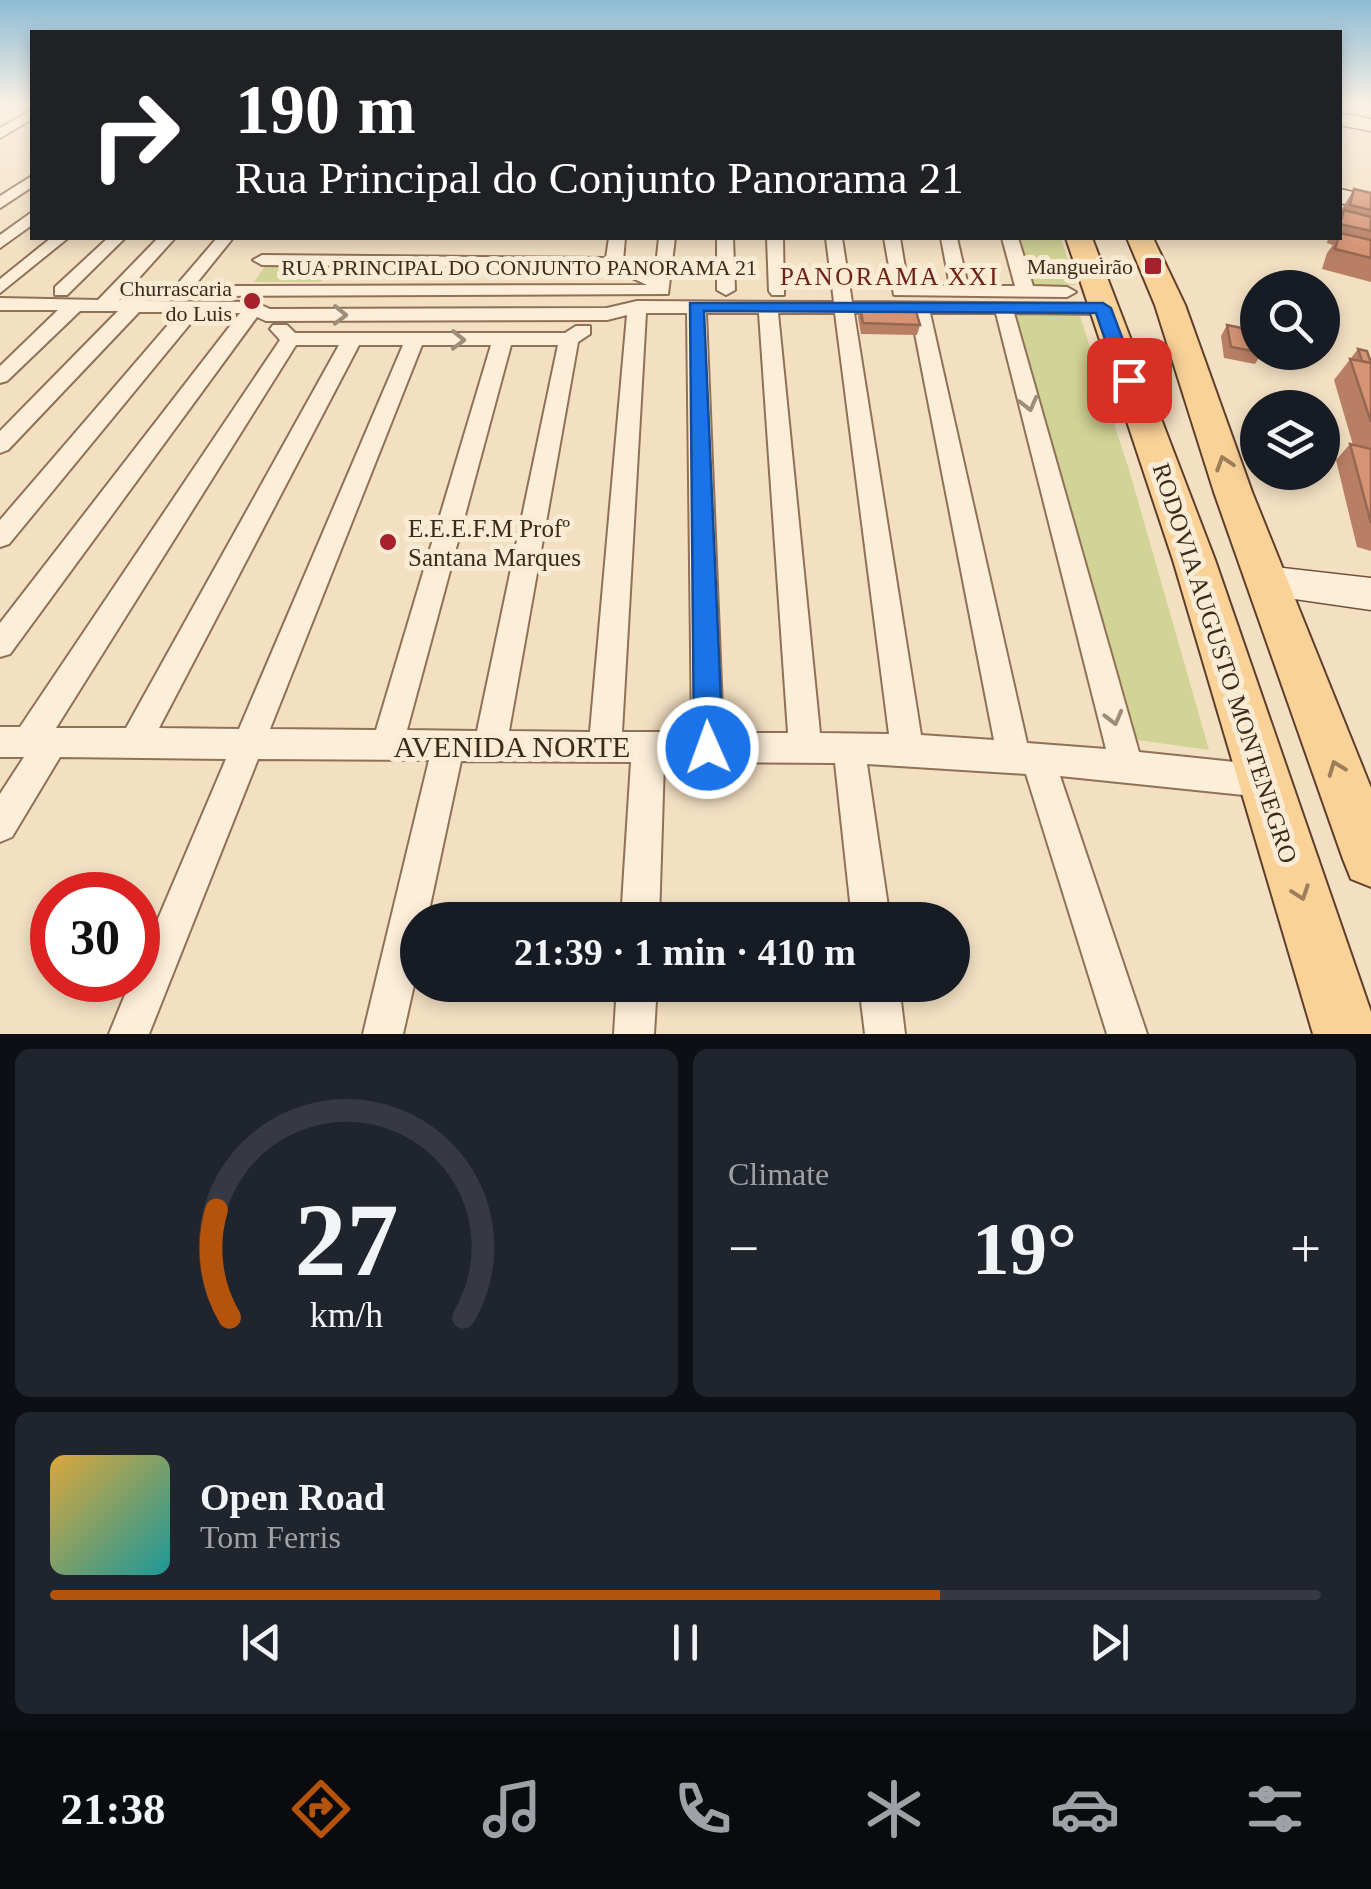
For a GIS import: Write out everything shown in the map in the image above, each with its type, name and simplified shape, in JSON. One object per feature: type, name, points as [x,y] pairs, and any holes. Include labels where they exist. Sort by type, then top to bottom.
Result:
[{"type":"main road","name":"RODOVIA AUGUSTO MONTENEGRO","points":[[1080,240],[1194,560],[1346,1034]]},
{"type":"main road","points":[[1141,240],[1170,306],[1266,582],[1371,859]]},
{"type":"street","points":[[0,204],[30,182]]},
{"type":"street","points":[[1342,196],[1371,203]]},
{"type":"street","points":[[0,244],[30,219]]},
{"type":"street","points":[[3,300],[58,240]]},
{"type":"street","points":[[0,377],[115,240]]},
{"type":"street","points":[[111,298],[165,240]]},
{"type":"street","points":[[0,537],[188,299],[224,240]]},
{"type":"street","points":[[0,645],[253,304],[262,260],[277,240]]},
{"type":"street","points":[[313,260],[327,240]]},
{"type":"street","points":[[367,261],[380,240]]},
{"type":"street","points":[[431,260],[441,240]]},
{"type":"street","points":[[492,260],[501,240]]},
{"type":"street","points":[[614,263],[618,240]]},
{"type":"street","points":[[262,260],[492,260],[557,254],[614,263],[663,287],[667,240]]},
{"type":"street","points":[[724,240],[726,290]]},
{"type":"street","points":[[775,240],[773,298],[805,748]]},
{"type":"street","points":[[834,240],[906,749]]},
{"type":"street","points":[[893,240],[1026,759],[1128,1034]]},
{"type":"street","points":[[948,240],[960,292]]},
{"type":"street","points":[[1011,240],[1026,292]]},
{"type":"street","name":"RUA PRINCIPAL DO CONJUNTO PANORAMA 21","points":[[253,304],[663,287],[726,290],[773,298]]},
{"type":"street","name":"RUA PRINCIPAL DO CONJUNTO PANORAMA 21","points":[[910,300],[960,292],[1026,292],[1100,300]]},
{"type":"street","points":[[0,445],[142,298]]},
{"type":"street","name":"RUA PRINCIPAL DO CONJUNTO PANORAMA 21","points":[[3,300],[188,299],[608,314],[636,307],[773,298],[910,300],[1004,310],[1100,300]]},
{"type":"street","points":[[253,304],[290,339],[569,339],[608,314]]},
{"type":"street","points":[[696,306],[708,748]]},
{"type":"street","points":[[604,747],[636,307]]},
{"type":"street","points":[[1004,310],[1127,766]]},
{"type":"street","points":[[0,825],[26,743],[290,339]]},
{"type":"street","points":[[490,746],[569,339]]},
{"type":"street","points":[[135,743],[352,340]]},
{"type":"street","points":[[129,1034],[415,340]]},
{"type":"street","points":[[387,746],[502,341]]},
{"type":"street","points":[[1266,582],[1371,594]]},
{"type":"street","name":"AVENIDA NORTE","points":[[26,743],[906,749],[1263,781]]},
{"type":"street","points":[[383,1034],[448,746]]},
{"type":"street","points":[[641,902],[648,747]]},
{"type":"street","points":[[849,749],[869,902]]},
{"type":"street","points":[[634,1034],[636,1002]]},
{"type":"street","points":[[881,1002],[885,1034]]},
{"type":"green space","points":[[1020,240],[1062,240],[1076,285],[1033,286]]},
{"type":"green space","points":[[265,266],[331,268],[321,282],[254,282]]},
{"type":"green space","points":[[1079,313],[1130,473],[1209,750],[1130,739],[1010,314]]},
{"type":"building","points":[[1354,189],[1371,193],[1371,210],[1350,205]]},
{"type":"building","points":[[1344,210],[1371,217],[1371,231],[1342,224]]},
{"type":"building","points":[[1342,233],[1371,240],[1371,258],[1335,249]]},
{"type":"building","points":[[860,306],[915,308],[920,325],[863,323]]},
{"type":"building","points":[[1227,325],[1240,328],[1240,349],[1231,347]]},
{"type":"building","points":[[1358,349],[1367,351],[1371,363],[1362,361]]},
{"type":"building","points":[[1350,359],[1371,363],[1371,422]]},
{"type":"building","points":[[1350,444],[1371,449],[1371,523]]},
{"type":"place","name":"Mangueirão","points":[[1153,266]]},
{"type":"place","name":"Churrascaria do Luis","points":[[252,301]]},
{"type":"place","name":"E.E.E.F.M Profº Santana Marques","points":[[388,542]]},
{"type":"district","name":"PANORAMA XXI","points":[[890,276]]},
{"type":"route","points":[[708,748],[696,306],[1103,308],[1129,380]]}]
